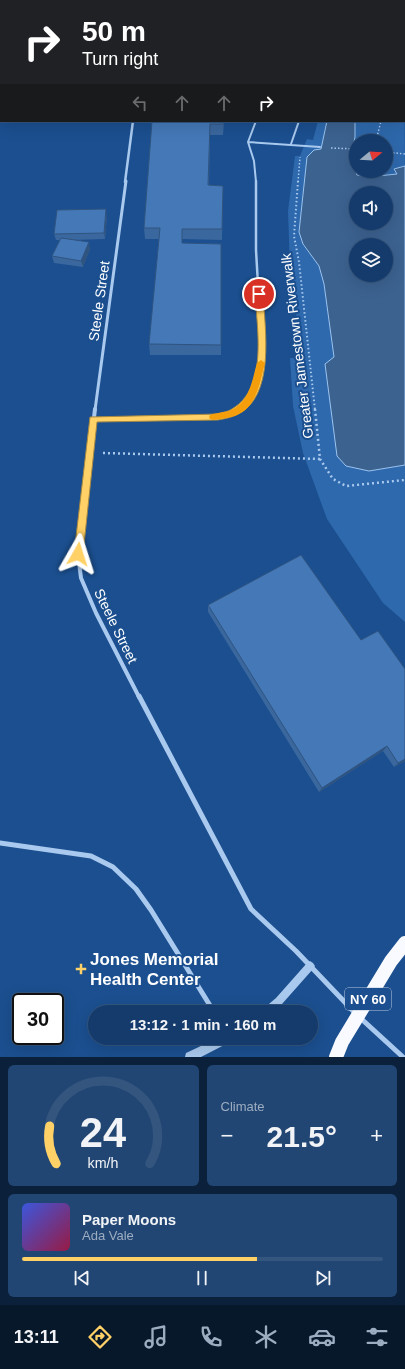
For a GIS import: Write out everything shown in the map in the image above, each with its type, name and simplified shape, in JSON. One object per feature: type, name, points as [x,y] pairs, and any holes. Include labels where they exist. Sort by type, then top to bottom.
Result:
[{"type":"highway","name":"NY 60","points":[[336,1057],[342,1042],[387,967],[405,943]]},
{"type":"street","name":"Steele Street","points":[[133,122],[113,284],[89,452],[78,554],[81,578],[96,613],[250,909],[296,951],[357,1015],[403,1057]]},
{"type":"street","points":[[0,843],[91,856],[113,867],[136,889],[151,910],[210,1005]]},
{"type":"street","points":[[274,1005],[310,966]]},
{"type":"street","points":[[190,1057],[215,1045]]},
{"type":"lane","points":[[248,142],[256,122]]},
{"type":"lane","points":[[291,144],[298,122]]},
{"type":"lane","points":[[93,419],[218,417],[234,413],[252,396],[260,370],[262,354],[256,235],[255,160],[252,147],[248,142]]},
{"type":"lane","points":[[248,142],[320,147]]},
{"type":"path","points":[[378,134],[381,122]]},
{"type":"path","points":[[320,147],[349,149]]},
{"type":"path","name":"Greater Jamestown Riverwalk","points":[[320,147],[308,149],[302,152],[299,160],[294,236],[299,262],[320,459],[333,479],[346,486],[405,480]]},
{"type":"path","points":[[393,153],[405,154]]},
{"type":"path","points":[[89,452],[320,459]]},
{"type":"shaded area","points":[[318,122],[327,122],[321,149],[307,157],[299,232],[303,245],[319,266],[324,284],[334,357],[369,471],[405,465],[405,622],[383,603],[327,519],[303,453],[293,406],[290,358],[302,358],[290,268],[288,211],[295,156],[300,156],[307,139],[313,140]]},
{"type":"shaded area","points":[[327,122],[355,122],[355,134],[349,134],[349,178],[393,178],[393,174],[397,174],[394,169],[405,166],[405,465],[369,471],[346,466],[337,456],[325,364],[334,357],[324,284],[319,266],[303,244],[299,232],[307,157],[314,150],[321,149]]},
{"type":"shaded area","points":[[355,122],[405,122],[405,166],[394,169],[398,174],[393,174],[393,134],[354,134]]},
{"type":"building","points":[[152,122],[223,122],[223,124],[210,124],[208,185],[223,186],[222,229],[182,229],[182,243],[221,244],[221,345],[149,344],[160,228],[144,228]]},
{"type":"building","points":[[106,209],[104,233],[54,234],[57,210]]},
{"type":"building","points":[[61,238],[89,242],[81,261],[52,256]]},
{"type":"building","points":[[301,555],[361,640],[378,631],[405,669],[405,759],[398,763],[387,746],[322,788],[208,605]]},
{"type":"slow traffic","points":[[213,417],[234,413],[244,405],[252,396],[261,363]]},
{"type":"place","name":"Jones Memorial Health Center","points":[[81,969]]},
{"type":"route","points":[[78,554],[93,419],[218,417],[234,413],[252,396],[260,370],[262,354],[259,294]]}]
